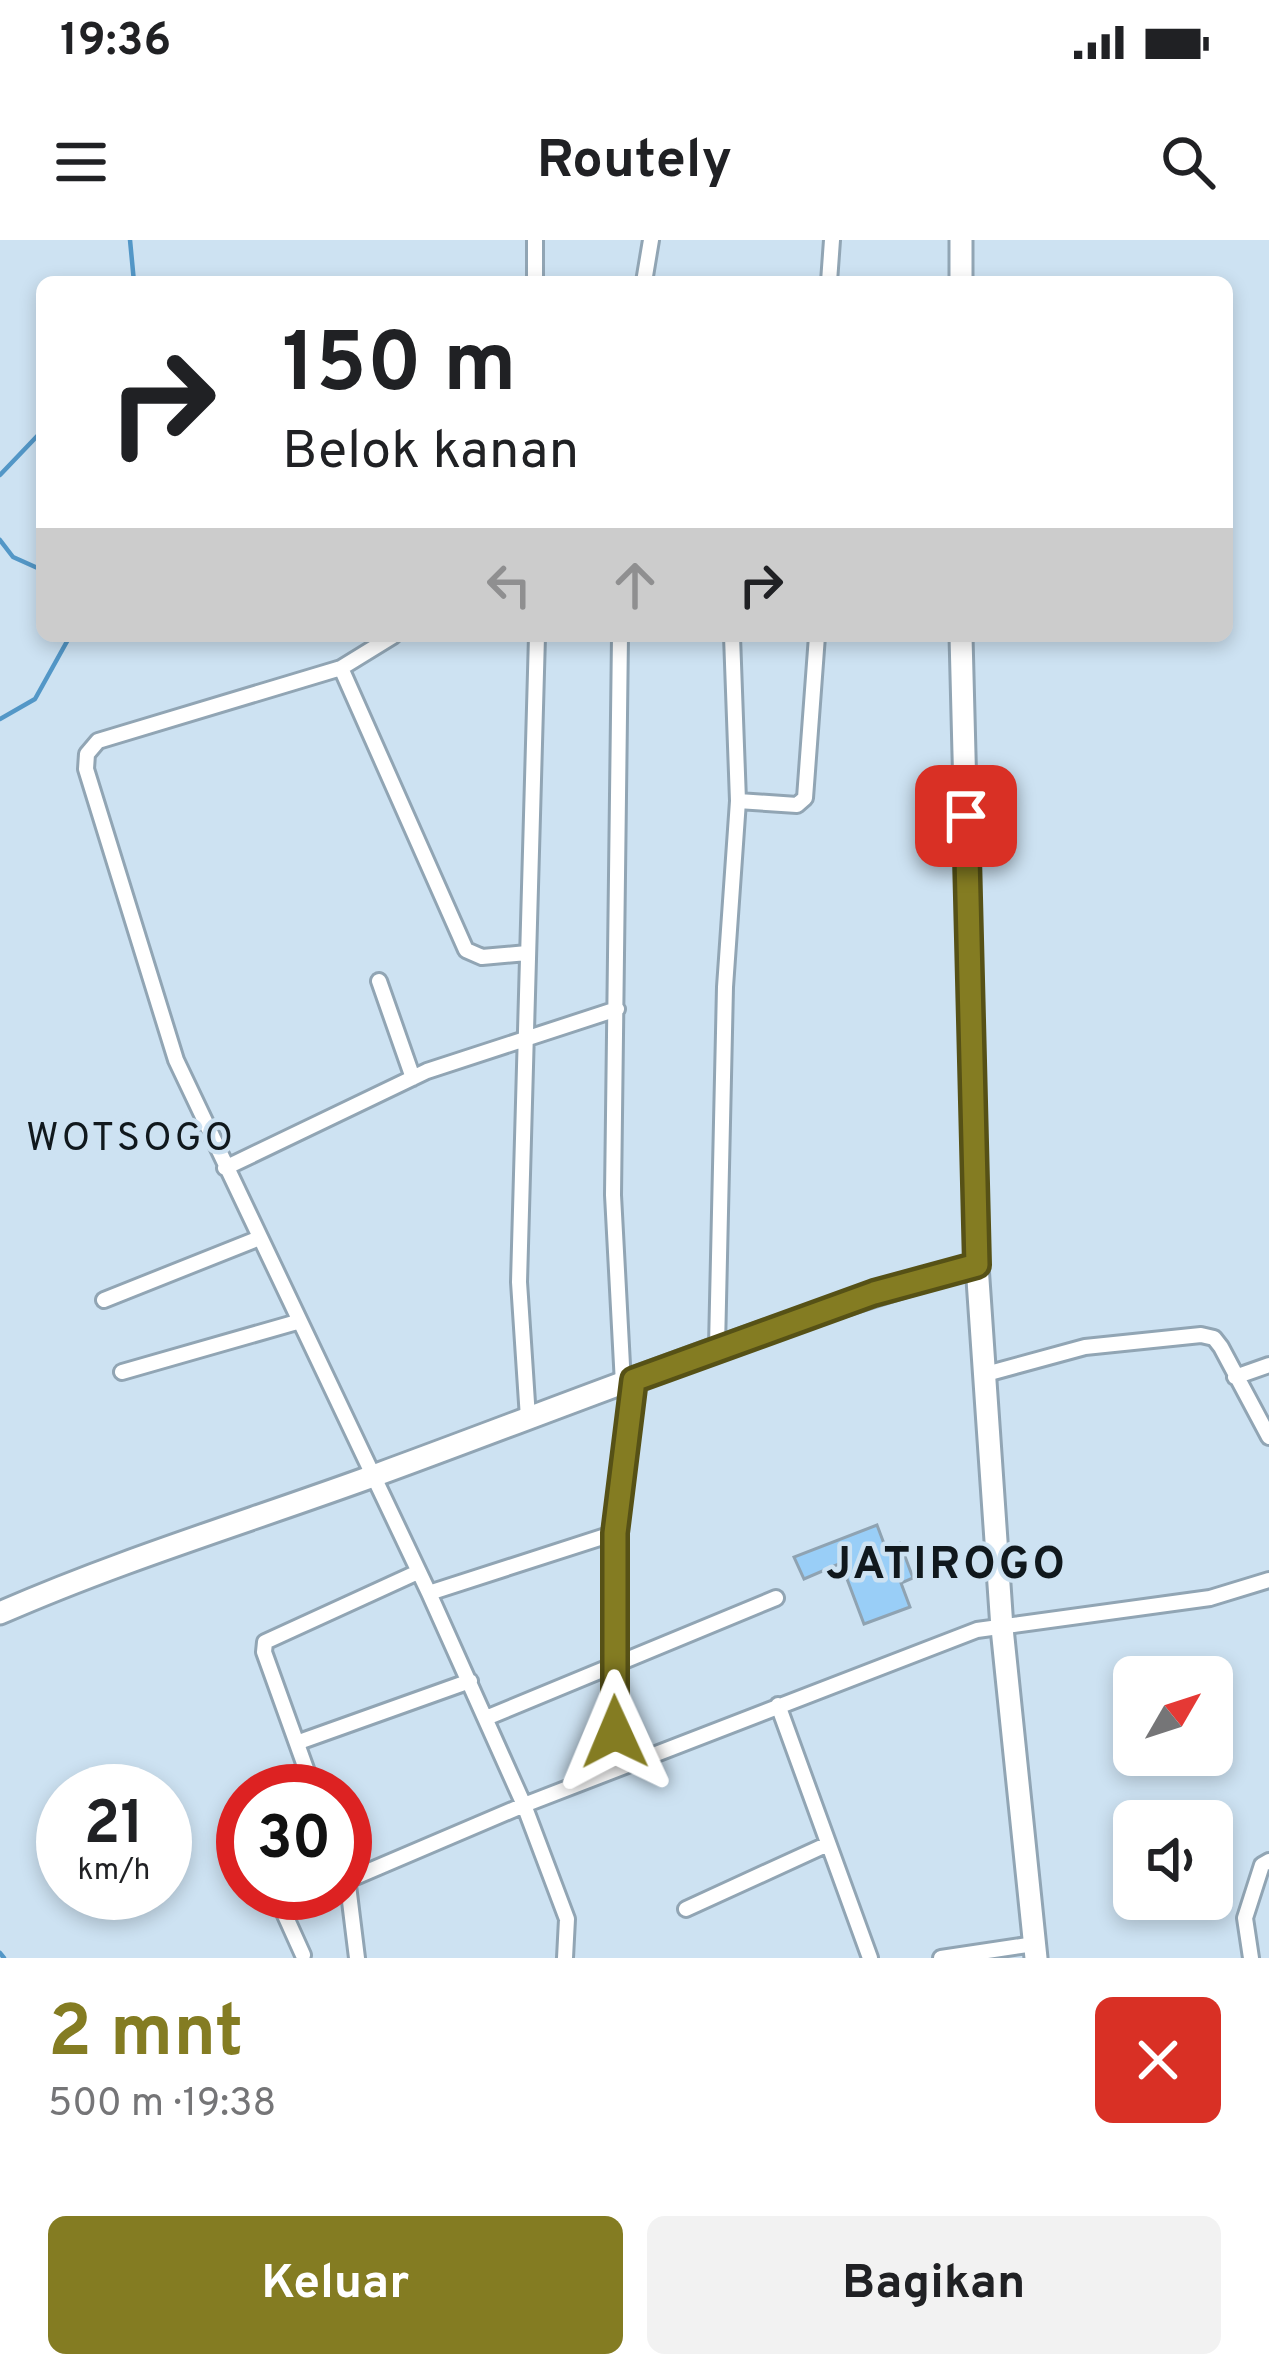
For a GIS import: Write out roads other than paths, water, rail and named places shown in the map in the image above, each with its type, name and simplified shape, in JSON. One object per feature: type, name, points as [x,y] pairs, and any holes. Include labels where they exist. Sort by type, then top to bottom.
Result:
[{"type":"main road","points":[[961,240],[962,276]]},
{"type":"main road","points":[[961,642],[977,1265],[1001,1628],[1035,1951]]},
{"type":"main road","points":[[0,1612],[94,1572],[372,1477],[717,1347],[874,1293],[977,1265]]},
{"type":"street","points":[[535,240],[535,276]]},
{"type":"street","points":[[645,276],[651,240]]},
{"type":"street","points":[[829,276],[832,240]]},
{"type":"street","points":[[383,642],[341,668],[98,741],[87,754],[86,769],[176,1060],[429,1593],[524,1805],[567,1919],[566,1958]]},
{"type":"street","points":[[528,1418],[519,1282],[537,642]]},
{"type":"street","points":[[616,1767],[615,1533],[628,1382],[613,1195],[620,642]]},
{"type":"street","points":[[717,1347],[725,987],[738,801],[732,642]]},
{"type":"street","points":[[738,801],[797,805],[805,798],[817,642]]},
{"type":"street","points":[[341,668],[466,950],[482,957],[527,953]]},
{"type":"street","points":[[379,981],[413,1078]]},
{"type":"street","points":[[225,1168],[413,1078],[525,1036],[617,1009]]},
{"type":"street","points":[[104,1300],[257,1239]]},
{"type":"street","points":[[122,1372],[297,1322]]},
{"type":"street","points":[[986,1374],[1085,1347],[1201,1335],[1214,1338],[1222,1347],[1269,1438]]},
{"type":"street","points":[[1235,1377],[1269,1365]]},
{"type":"street","points":[[429,1593],[615,1533]]},
{"type":"street","points":[[304,1764],[264,1652],[265,1642],[418,1572]]},
{"type":"street","points":[[372,1866],[977,1630],[1210,1598],[1269,1580]]},
{"type":"street","points":[[486,1718],[776,1598]]},
{"type":"street","points":[[298,1742],[470,1681]]},
{"type":"street","points":[[778,1706],[870,1958]]},
{"type":"street","points":[[686,1909],[828,1844]]},
{"type":"street","points":[[1251,1958],[1245,1918],[1262,1865],[1269,1861]]},
{"type":"street","points":[[287,1920],[303,1955]]},
{"type":"street","points":[[352,1920],[357,1958]]},
{"type":"street","points":[[941,1958],[1035,1951]]},
{"type":"waterway","points":[[130,240],[133,276]]},
{"type":"waterway","points":[[0,475],[36,437]]},
{"type":"waterway","points":[[0,540],[13,557],[36,567]]},
{"type":"waterway","points":[[0,719],[35,699],[67,642]]},
{"type":"waterway","points":[[0,1953],[4,1958]]},
{"type":"district","name":"WOTSOGO","points":[[131,1140]]},
{"type":"district","name":"JATIROGO","points":[[947,1566]]}]
